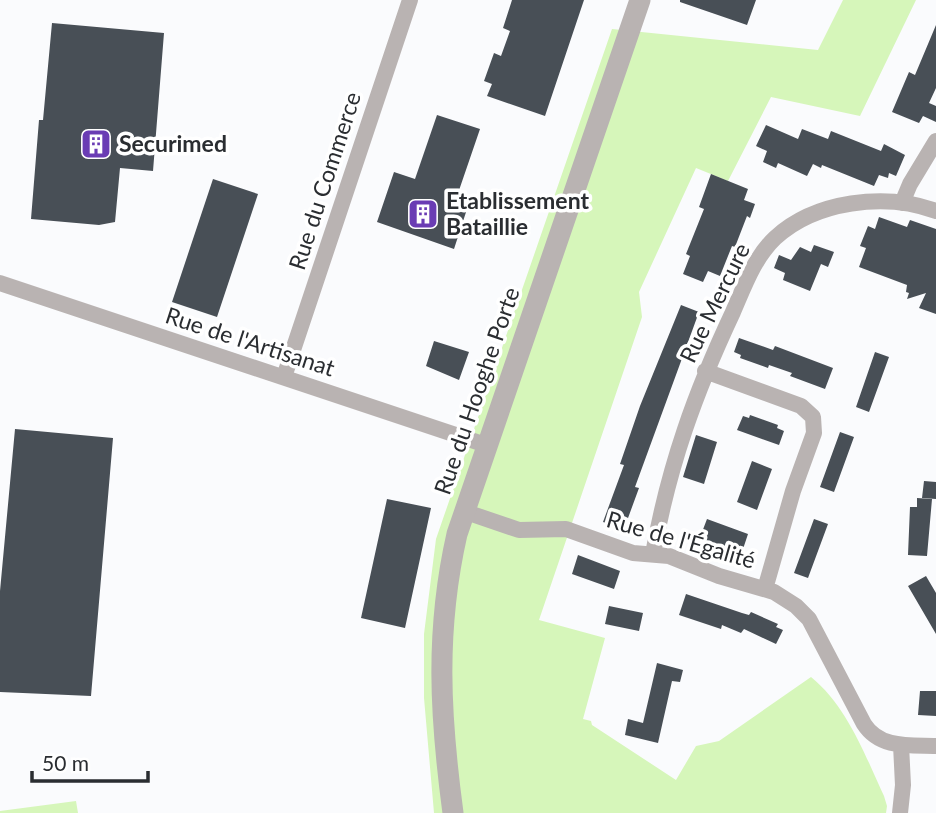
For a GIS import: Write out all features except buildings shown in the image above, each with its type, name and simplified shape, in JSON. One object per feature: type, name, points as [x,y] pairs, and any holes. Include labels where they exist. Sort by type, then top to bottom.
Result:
[{"type":"street","name":"Rue du Commerce","points":[[284,377],[410,0]]},
{"type":"street","name":"Rue du Hooghe Porte","points":[[453,813],[442,710],[441,659],[449,576],[463,510],[639,0]]},
{"type":"street","points":[[902,203],[910,184],[936,141]]},
{"type":"street","name":"Rue Mercure","points":[[653,554],[669,476],[686,420],[705,371],[751,272],[768,246],[782,232],[806,218],[834,208],[875,202],[902,203],[936,211]]},
{"type":"street","name":"Rue de l'Artisanat","points":[[0,283],[486,445]]},
{"type":"street","points":[[705,371],[801,406],[815,421],[814,433],[793,491],[765,589]]},
{"type":"street","name":"Rue de l'Égalité","points":[[463,510],[519,530],[566,529],[634,553],[669,556],[710,573],[782,596],[809,619],[869,731],[880,740],[901,745],[936,746]]},
{"type":"street","points":[[900,813],[903,785],[901,745]]},
{"type":"green space","points":[[843,0],[916,0],[860,116],[771,97],[728,181],[696,168],[639,292],[642,317],[539,620],[605,638],[583,719],[591,721],[592,725],[676,780],[696,746],[719,741],[811,677],[835,702],[854,732],[884,796],[886,813],[434,813],[424,698],[424,634],[436,539],[612,29],[818,50]]},
{"type":"green space","points":[[76,801],[78,813],[0,813],[0,811]]},
{"type":"place","name":"Securimed","points":[[96,144]]},
{"type":"place","name":"Etablissement Bataillie","points":[[423,214]]}]
